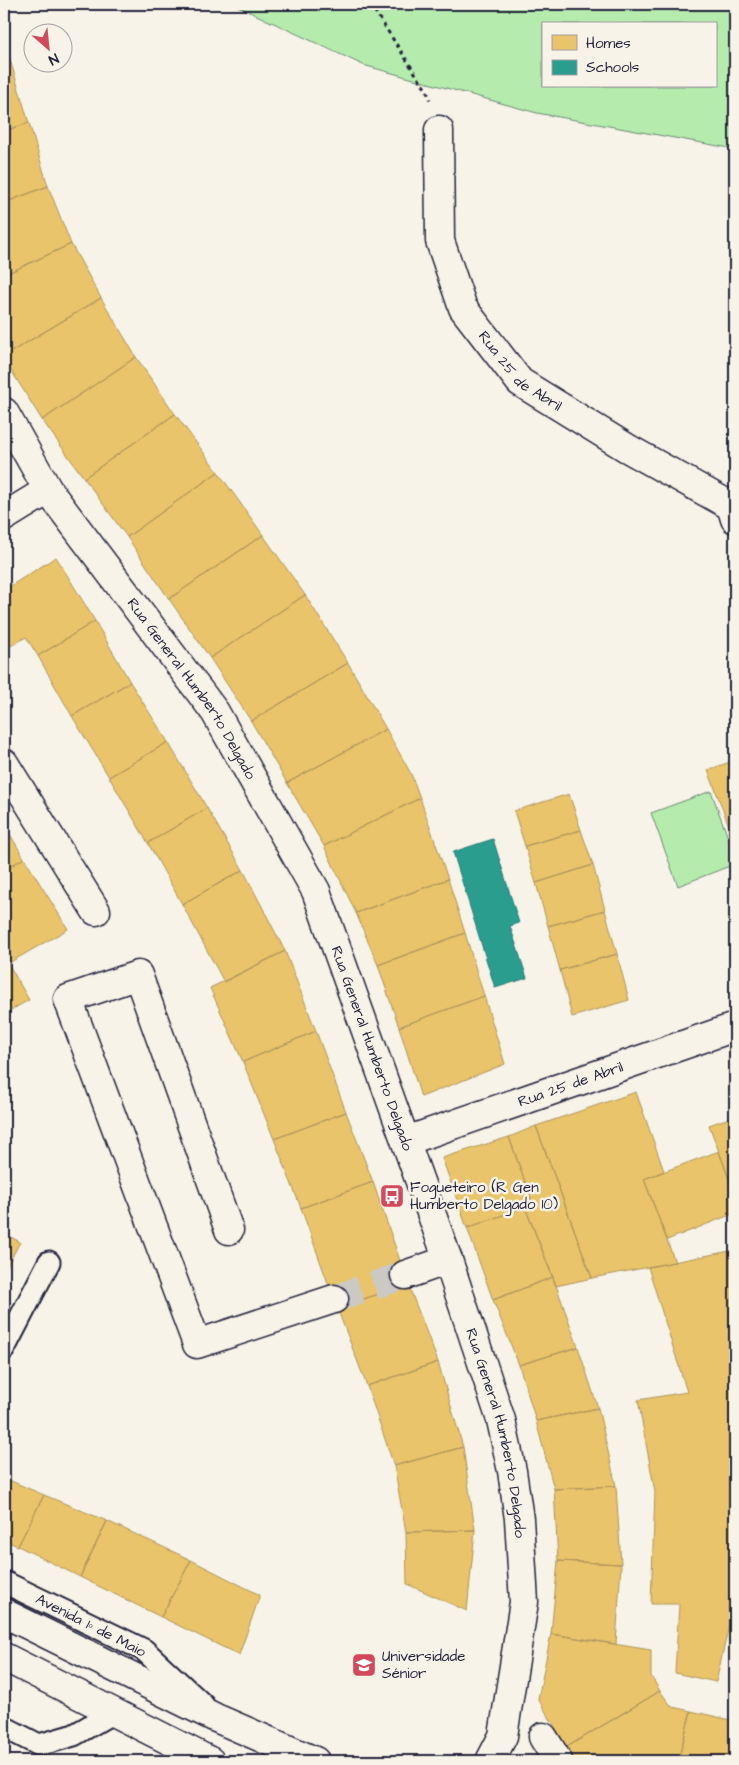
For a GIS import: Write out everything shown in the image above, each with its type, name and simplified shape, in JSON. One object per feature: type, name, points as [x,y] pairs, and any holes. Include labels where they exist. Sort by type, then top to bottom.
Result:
[{"type":"street","name":"Rua 25 de Abril","points":[[439,130],[440,241],[463,308],[514,375],[520,382],[627,448],[734,510]]},
{"type":"street","name":"Rua General Humberto Delgado","points":[[4,412],[48,490],[215,712],[316,891],[406,1140],[501,1420],[512,1471],[518,1519],[524,1602],[503,1736],[490,1761]]},
{"type":"street","points":[[4,517],[48,490]]},
{"type":"street","points":[[4,763],[96,912]]},
{"type":"street","points":[[229,1230],[138,974],[68,999],[197,1344],[334,1299]]},
{"type":"street","name":"Rua 25 de Abril","points":[[406,1140],[735,1027]]},
{"type":"street","points":[[405,1274],[448,1260]]},
{"type":"street","name":"Avenida 1º de Maio","points":[[4,1613],[216,1718],[315,1761]]},
{"type":"street","points":[[4,1657],[210,1761]]},
{"type":"street","points":[[543,1736],[558,1761]]},
{"type":"lane","points":[[4,1349],[49,1262]]},
{"type":"lane","name":"Avenida 1º de Maio","points":[[4,1582],[144,1650],[216,1718]]},
{"type":"lane","points":[[4,1727],[39,1745],[74,1735],[112,1713]]},
{"type":"path","points":[[370,4],[427,91],[439,130]]},
{"type":"green space","points":[[233,4],[735,4],[735,149],[537,113],[363,65]]},
{"type":"green space","points":[[711,791],[735,857],[735,864],[678,886],[651,813]]},
{"type":"building: Homes","points":[[8,53],[29,123],[4,131],[4,54]]},
{"type":"building: Homes","points":[[29,123],[48,186],[4,203],[4,131]]},
{"type":"building: Homes","points":[[48,186],[71,244],[4,275],[4,203]]},
{"type":"building: Homes","points":[[71,244],[101,298],[4,356],[4,275]]},
{"type":"building: Homes","points":[[101,298],[136,357],[42,420],[4,359],[4,356]]},
{"type":"building: Homes","points":[[136,357],[175,414],[84,478],[42,420]]},
{"type":"building: Homes","points":[[175,414],[218,472],[127,537],[84,478]]},
{"type":"building: Homes","points":[[218,472],[263,535],[169,599],[127,537]]},
{"type":"building: Homes","points":[[263,535],[305,595],[210,658],[169,599]]},
{"type":"building: Homes","points":[[56,557],[95,621],[38,656],[26,637],[4,650],[4,590]]},
{"type":"building: Homes","points":[[305,595],[348,663],[251,721],[210,658]]},
{"type":"building: Homes","points":[[95,621],[130,682],[72,716],[38,656]]},
{"type":"building: Homes","points":[[348,663],[386,729],[287,783],[251,721]]},
{"type":"building: Homes","points":[[130,682],[168,742],[109,777],[72,716]]},
{"type":"building: Homes","points":[[386,729],[411,774],[420,798],[324,846],[287,783]]},
{"type":"building: Homes","points":[[168,742],[207,808],[148,843],[109,777]]},
{"type":"building: Homes","points":[[735,760],[735,833],[732,834],[708,770]]},
{"type":"building: Homes","points":[[569,794],[581,830],[525,846],[514,811]]},
{"type":"building: Homes","points":[[420,798],[448,879],[356,913],[324,846]]},
{"type":"building: Homes","points":[[207,808],[243,870],[182,904],[148,843]]},
{"type":"building: Homes","points":[[4,824],[24,858],[4,870]]},
{"type":"building: Homes","points":[[581,830],[593,865],[536,883],[525,846]]},
{"type":"building: Homes","points":[[24,858],[68,929],[9,963],[4,955],[4,870]]},
{"type":"building: Homes","points":[[593,865],[605,910],[548,926],[536,883]]},
{"type":"building: Homes","points":[[243,870],[285,951],[224,982],[182,904]]},
{"type":"building: Homes","points":[[448,879],[465,933],[378,965],[356,913]]},
{"type":"building: Homes","points":[[605,910],[617,954],[560,970],[548,926]]},
{"type":"building: Homes","points":[[465,933],[484,996],[399,1027],[378,965]]},
{"type":"building: Homes","points":[[285,951],[316,1031],[243,1062],[210,988]]},
{"type":"building: Homes","points":[[617,954],[629,1000],[572,1017],[560,970]]},
{"type":"building: Homes","points":[[4,956],[29,1000],[4,1014]]},
{"type":"building: Homes","points":[[484,996],[505,1064],[421,1097],[399,1027]]},
{"type":"building: Homes","points":[[316,1031],[346,1112],[274,1139],[243,1062]]},
{"type":"building: Homes","points":[[636,1092],[664,1171],[644,1179],[675,1262],[592,1278],[536,1126]]},
{"type":"building: Homes","points":[[346,1112],[373,1182],[301,1208],[274,1139]]},
{"type":"building: Homes","points":[[735,1116],[735,1192],[734,1192],[709,1125]]},
{"type":"building: Homes","points":[[536,1126],[592,1278],[556,1286],[525,1207],[533,1204],[509,1137]]},
{"type":"building: Homes","points":[[509,1137],[533,1204],[467,1228],[442,1158]]},
{"type":"building: Homes","points":[[719,1151],[735,1196],[735,1213],[667,1240],[644,1179]]},
{"type":"building: Homes","points":[[373,1182],[408,1284],[337,1308],[301,1208]]},
{"type":"building: Homes","points":[[525,1207],[553,1277],[493,1300],[467,1228]]},
{"type":"building: Homes","points":[[4,1233],[20,1242],[4,1272]]},
{"type":"building: Homes","points":[[735,1250],[735,1620],[730,1621],[716,1682],[675,1673],[679,1604],[651,1604],[655,1492],[638,1400],[687,1392],[648,1267]]},
{"type":"building: Homes","points":[[553,1277],[578,1347],[519,1365],[493,1300]]},
{"type":"building: Homes","points":[[408,1284],[438,1362],[367,1386],[337,1308]]},
{"type":"building: Homes","points":[[578,1347],[598,1408],[536,1421],[519,1365]]},
{"type":"building: Homes","points":[[438,1362],[463,1447],[394,1466],[367,1386]]},
{"type":"building: Homes","points":[[598,1408],[616,1486],[554,1489],[536,1421]]},
{"type":"building: Homes","points":[[463,1447],[475,1530],[406,1532],[394,1466]]},
{"type":"building: Homes","points":[[4,1478],[44,1495],[18,1546],[4,1540]]},
{"type":"building: Homes","points":[[616,1486],[621,1564],[558,1561],[554,1489]]},
{"type":"building: Homes","points":[[44,1495],[107,1521],[80,1577],[18,1546]]},
{"type":"building: Homes","points":[[107,1521],[191,1560],[161,1617],[80,1577]]},
{"type":"building: Homes","points":[[475,1530],[467,1611],[407,1584],[406,1532]]},
{"type":"building: Homes","points":[[191,1560],[260,1595],[239,1655],[161,1617]]},
{"type":"building: Homes","points":[[558,1561],[621,1564],[616,1644],[551,1634]]},
{"type":"building: Homes","points":[[551,1634],[651,1650],[651,1676],[660,1691],[567,1747],[538,1699]]},
{"type":"building: Homes","points":[[660,1691],[672,1707],[691,1711],[678,1761],[576,1761],[567,1747]]},
{"type":"building: Homes","points":[[691,1711],[735,1721],[735,1761],[678,1761]]},
{"type":"building: Schools","points":[[493,839],[519,923],[510,926],[527,978],[495,988],[453,852]]},
{"type":"tunnel","points":[[334,1299],[405,1275]]},
{"type":"place","name":"Fogueteiro (R Gen Humberto Delgado 10)","points":[[392,1196]]},
{"type":"place","name":"Universidade Sénior","points":[[364,1665]]}]
